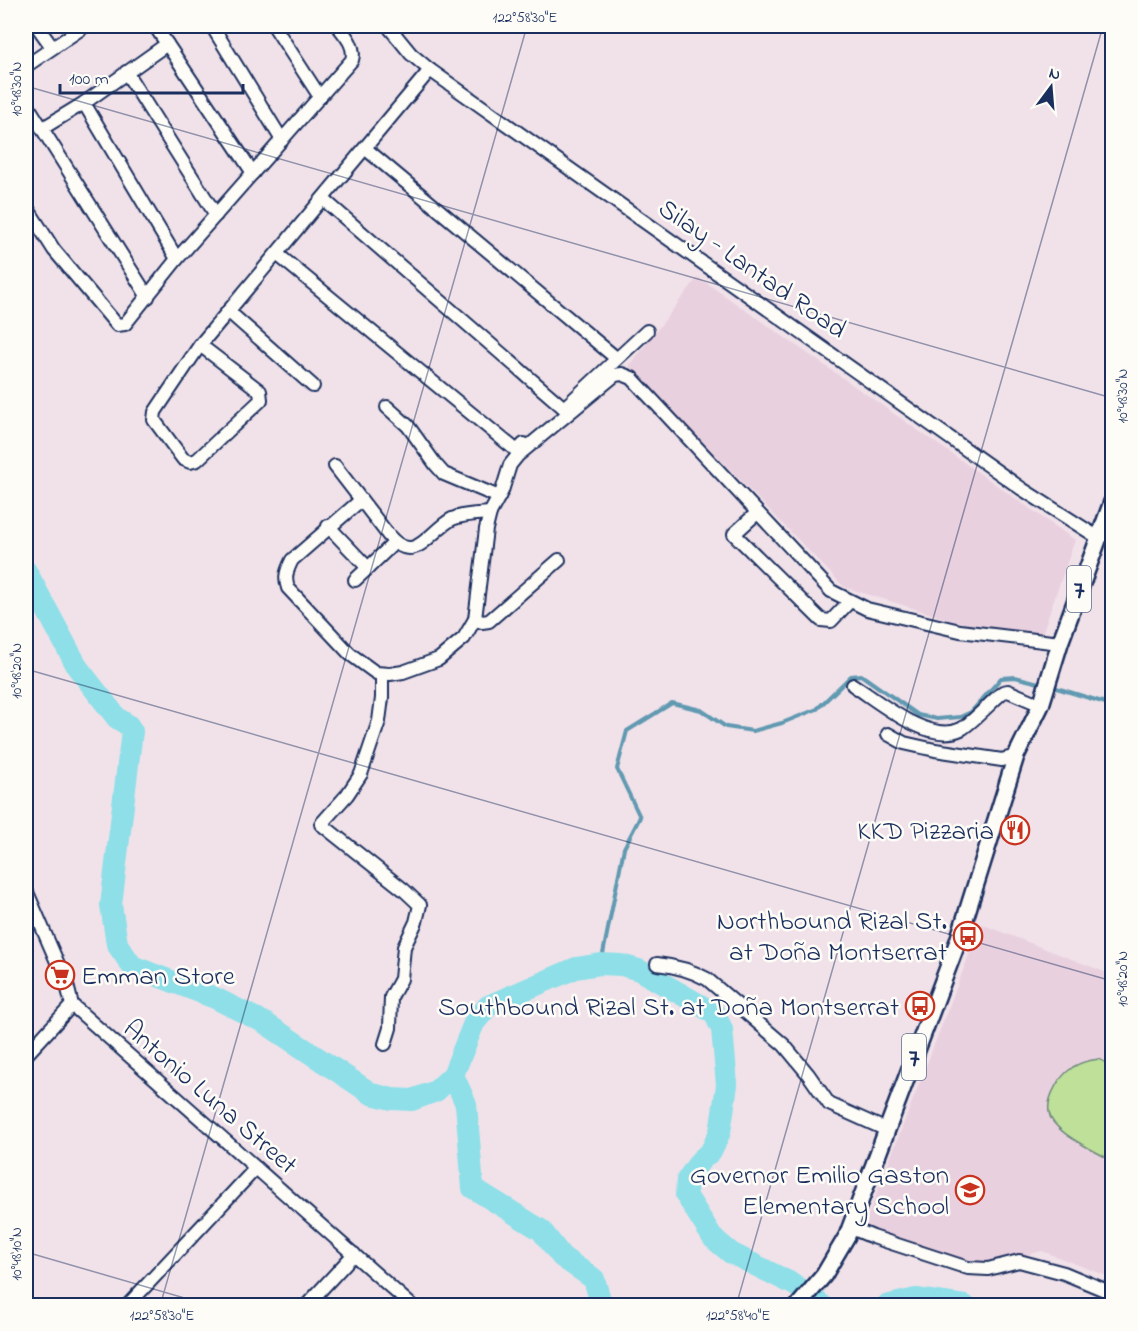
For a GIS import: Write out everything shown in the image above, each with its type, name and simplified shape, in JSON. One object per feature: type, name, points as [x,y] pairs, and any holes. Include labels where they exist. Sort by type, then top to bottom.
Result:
[{"type":"main road","name":"7","points":[[800,1303],[824,1275],[847,1236],[958,941],[1016,756],[1042,702],[1060,643],[1113,502]]},
{"type":"street","points":[[37,26],[52,48]]},
{"type":"street","points":[[26,66],[85,26]]},
{"type":"street","points":[[155,26],[253,173]]},
{"type":"street","points":[[212,26],[282,140]]},
{"type":"street","points":[[274,26],[320,97]]},
{"type":"street","points":[[26,224],[54,250],[117,324],[125,324],[177,259],[352,60],[353,47],[338,26]]},
{"type":"street","name":"Silay - Lantad Road","points":[[388,26],[411,54],[430,70],[1023,489],[1100,538]]},
{"type":"street","points":[[43,128],[84,103],[167,44]]},
{"type":"street","points":[[200,345],[260,391],[261,400],[197,460],[190,462],[183,459],[154,420],[154,415],[200,345],[430,70]]},
{"type":"street","points":[[126,72],[216,215]]},
{"type":"street","points":[[84,103],[177,259]]},
{"type":"street","points":[[26,107],[43,128],[148,297]]},
{"type":"street","points":[[366,149],[616,358]]},
{"type":"street","points":[[323,200],[564,408]]},
{"type":"street","points":[[26,206],[54,250]]},
{"type":"street","points":[[277,254],[517,451],[647,331]]},
{"type":"street","points":[[228,311],[314,386]]},
{"type":"street","points":[[361,500],[328,526],[292,560],[286,572],[285,580],[288,588],[350,654],[369,669],[382,674],[403,672],[439,659],[464,638],[475,620],[486,528],[510,465],[518,455],[615,375],[622,374],[632,378],[831,591],[867,609],[960,631],[1060,643]]},
{"type":"street","points":[[387,407],[408,426],[444,474],[499,497]]},
{"type":"street","points":[[335,466],[394,543],[405,549],[418,547],[431,534],[458,516],[490,513]]},
{"type":"street","points":[[757,513],[734,534],[821,620],[831,621],[850,601]]},
{"type":"street","points":[[328,526],[368,568]]},
{"type":"street","points":[[355,580],[394,543]]},
{"type":"street","points":[[475,620],[489,621],[559,560]]},
{"type":"street","points":[[382,674],[380,721],[361,774],[347,795],[321,824],[420,905],[416,922],[404,947],[401,979],[391,997],[390,1028],[385,1044]]},
{"type":"street","points":[[853,685],[912,724],[942,733],[960,729],[1003,692],[1042,702]]},
{"type":"street","points":[[888,734],[904,743],[934,750],[1002,760],[1016,756]]},
{"type":"street","points":[[26,890],[68,985],[72,1005],[26,1055]]},
{"type":"street","points":[[657,964],[676,966],[707,979],[784,1046],[829,1104],[887,1130]]},
{"type":"street","name":"Antonio Luna Street","points":[[72,1005],[412,1305]]},
{"type":"street","points":[[127,1305],[256,1168]]},
{"type":"street","points":[[849,1227],[968,1268],[988,1269],[1019,1261],[1064,1273],[1113,1293]]},
{"type":"street","points":[[306,1305],[354,1254]]},
{"type":"shaded area","points":[[698,277],[1075,540],[1042,634],[957,622],[844,587],[629,366]]},
{"type":"shaded area","points":[[981,924],[1110,974],[1112,971],[1112,1278],[1042,1251],[977,1267],[872,1232],[865,1223]]},
{"type":"green space","points":[[1099,1059],[1112,1066],[1112,1161],[1074,1140],[1060,1129],[1050,1116],[1049,1109],[1052,1093],[1067,1072],[1079,1064]]},
{"type":"waterway","points":[[26,571],[78,668],[117,718],[128,725],[132,731],[111,905],[117,944],[132,966],[215,998],[265,1023],[372,1094],[392,1099],[412,1100],[436,1091],[453,1075],[474,1023],[488,1006],[576,968],[601,964],[621,965],[639,970],[714,1013],[722,1029],[727,1085],[720,1132],[711,1151],[700,1161],[687,1180],[686,1195],[713,1238],[731,1253],[795,1285],[823,1306]]},
{"type":"waterway","points":[[601,964],[624,848],[640,817],[617,769],[627,731],[672,703],[701,710],[726,727],[753,731],[782,723],[817,709],[851,676],[861,675],[918,715],[937,719],[960,717],[971,712],[1001,678],[1015,677],[1043,684]]},
{"type":"waterway","points":[[1050,686],[1112,705]]},
{"type":"waterway","points":[[453,1075],[466,1104],[473,1188],[541,1230],[562,1257],[594,1279],[602,1306]]},
{"type":"waterway","points":[[886,1306],[916,1299],[965,1306]]},
{"type":"place","name":"KKD Pizzaria","points":[[1015,830]]},
{"type":"place","name":"Northbound Rizal St. at Doña Montserrat","points":[[968,936]]},
{"type":"place","name":"Emman Store","points":[[60,975]]},
{"type":"place","name":"Southbound Rizal St. at Doña Montserrat","points":[[920,1006]]},
{"type":"place","name":"Governor Emilio Gaston Elementary School","points":[[970,1190]]}]
